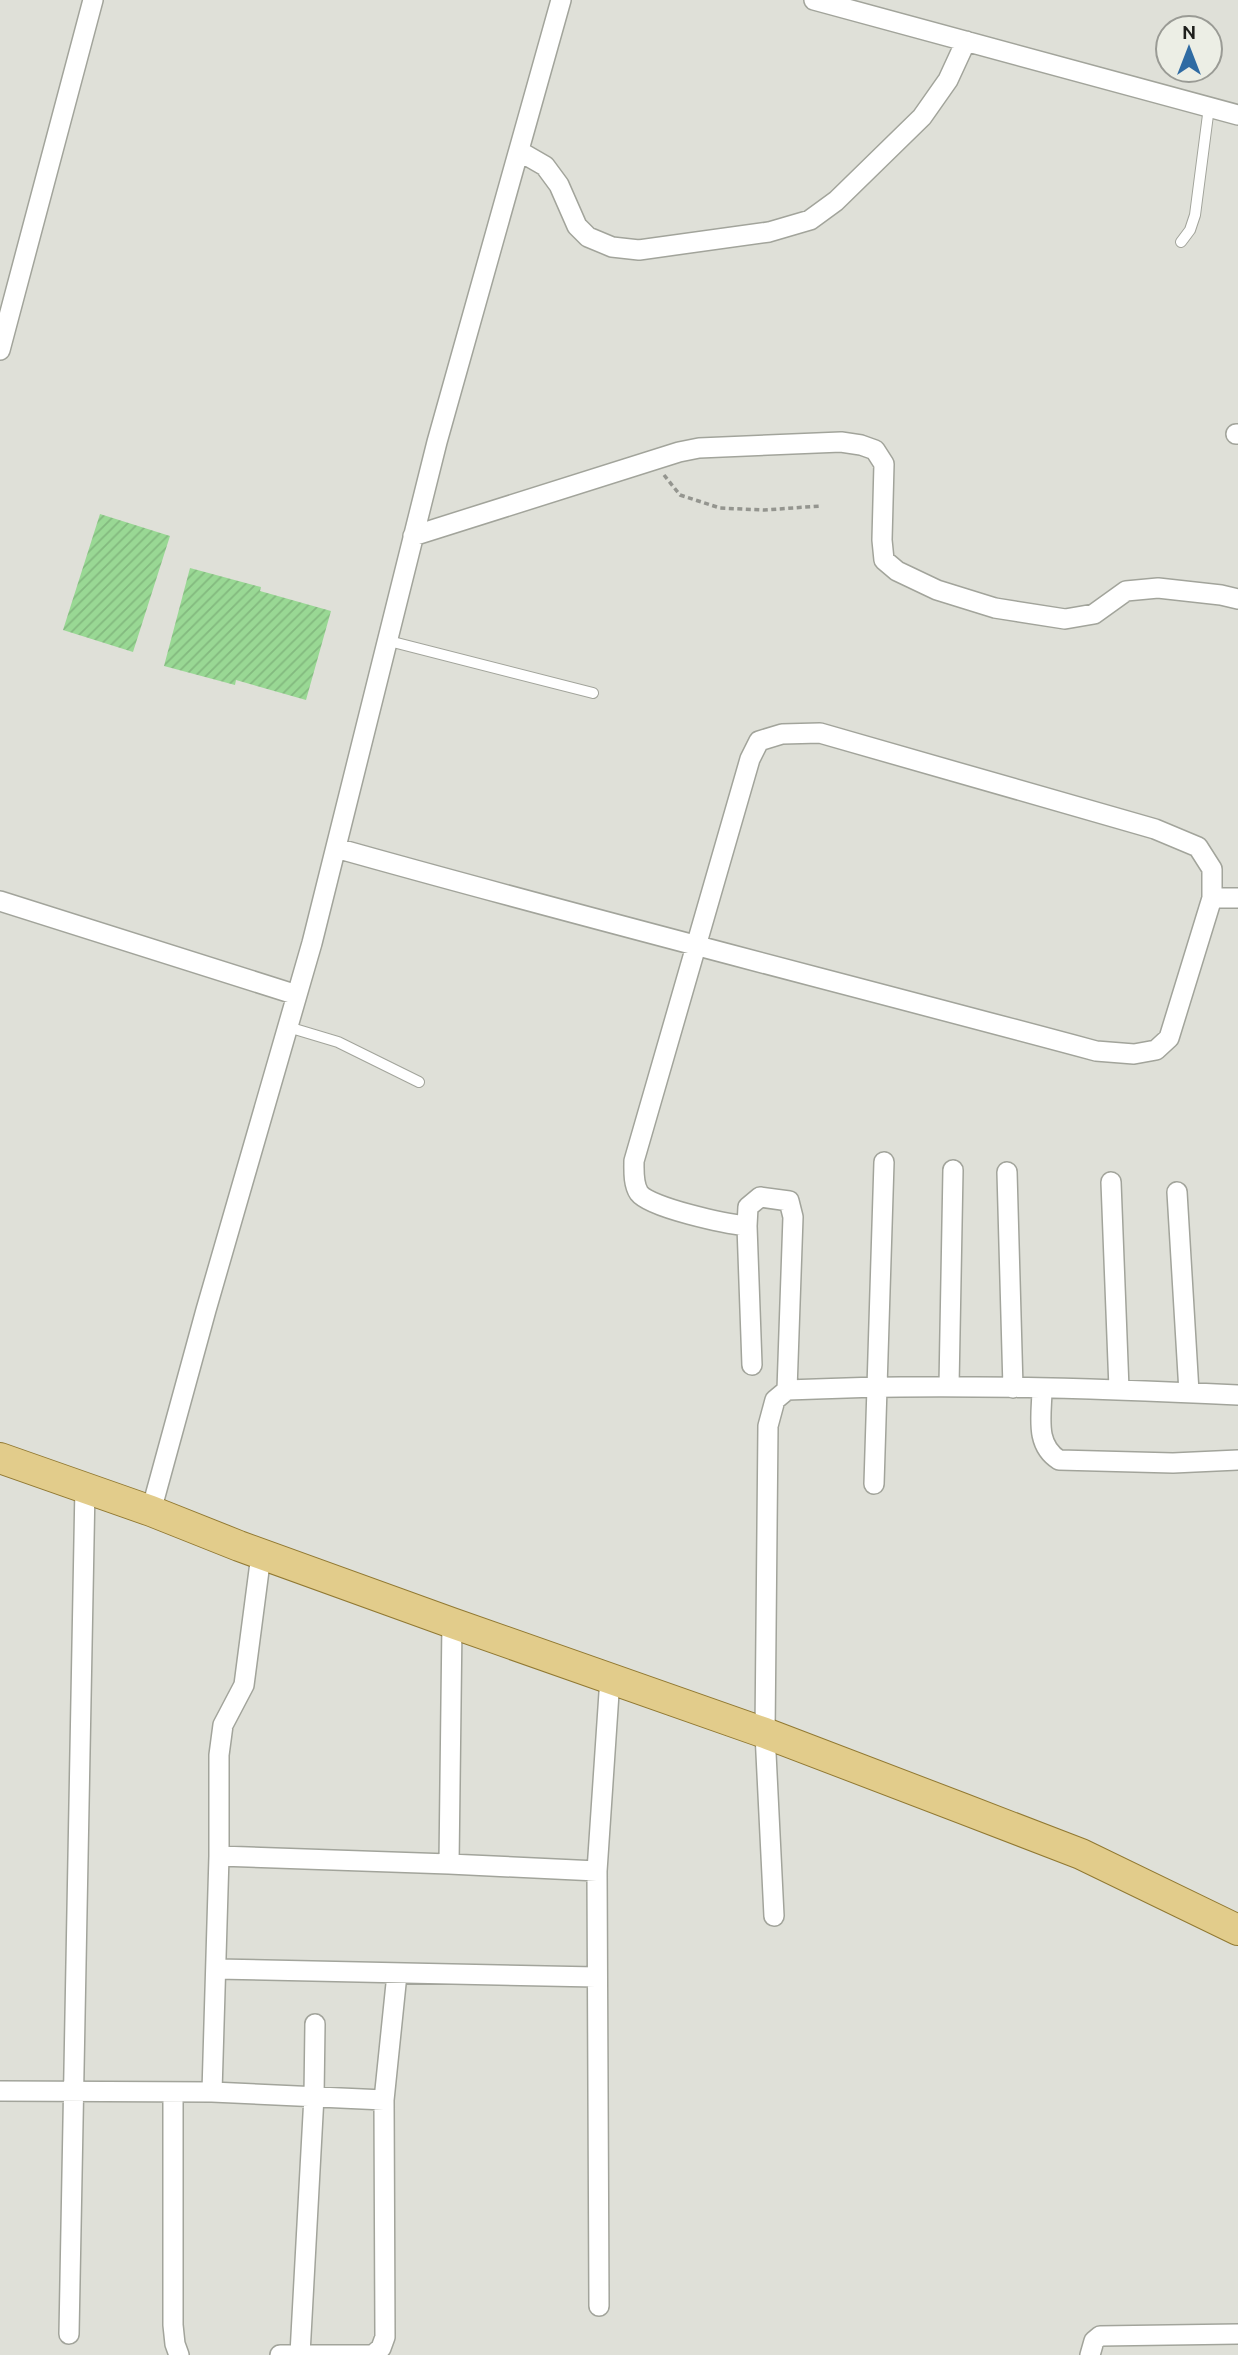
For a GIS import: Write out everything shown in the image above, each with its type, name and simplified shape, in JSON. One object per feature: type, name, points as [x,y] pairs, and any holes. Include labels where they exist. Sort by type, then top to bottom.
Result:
[{"type":"main road","points":[[0,1458],[151,1511],[261,1555],[765,1733],[1081,1854],[1238,1930]]},
{"type":"street","points":[[0,350],[93,0]]},
{"type":"street","points":[[151,1511],[297,995],[389,641],[437,442],[561,0]]},
{"type":"street","points":[[814,0],[1238,114]]},
{"type":"street","points":[[519,150],[545,166],[559,185],[577,226],[588,237],[612,247],[639,250],[769,232],[810,220],[836,201],[922,117],[948,80],[966,41]]},
{"type":"street","points":[[413,536],[699,448],[841,442],[875,450],[884,464],[884,560],[897,571],[937,590],[995,608],[1065,619],[1094,614],[1126,591],[1157,588],[1238,599]]},
{"type":"street","points":[[336,848],[542,906],[697,944],[1096,1051],[1134,1054],[1156,1050],[1169,1038],[1212,898],[1212,869],[1198,847],[1155,829],[820,733],[782,734],[759,741],[750,760],[697,944],[634,1161],[634,1177],[639,1193],[654,1204],[727,1224],[747,1226]]},
{"type":"street","points":[[1212,898],[1238,898]]},
{"type":"street","points":[[0,901],[297,995]]},
{"type":"street","points":[[874,1484],[884,1162]]},
{"type":"street","points":[[949,1387],[953,1170]]},
{"type":"street","points":[[1007,1172],[1013,1388]]},
{"type":"street","points":[[1111,1182],[1119,1390]]},
{"type":"street","points":[[1177,1192],[1189,1392]]},
{"type":"street","points":[[752,1365],[747,1226],[748,1207],[760,1197],[789,1201],[793,1217],[787,1390]]},
{"type":"street","points":[[774,1916],[765,1733],[768,1426],[775,1400],[787,1390],[876,1386],[1042,1388],[1238,1395]]},
{"type":"street","points":[[1042,1388],[1043,1441],[1047,1452],[1059,1460],[1173,1463],[1238,1460]]},
{"type":"street","points":[[69,2334],[85,1488]]},
{"type":"street","points":[[212,2092],[219,1755],[223,1725],[244,1685],[261,1555]]},
{"type":"street","points":[[449,1864],[452,1623]]},
{"type":"street","points":[[599,2306],[597,1871],[610,1678]]},
{"type":"street","points":[[219,1856],[597,1871]]},
{"type":"street","points":[[216,1969],[596,1977]]},
{"type":"street","points":[[280,2355],[373,2355],[381,2348],[385,2337],[384,2100],[397,1974]]},
{"type":"street","points":[[300,2354],[314,2096],[315,2024]]},
{"type":"street","points":[[0,2091],[212,2092],[384,2100]]},
{"type":"street","points":[[173,2093],[173,2325],[175,2344],[180,2355]]},
{"type":"street","points":[[1090,2355],[1094,2340],[1100,2336],[1135,2345],[1238,2334]]},
{"type":"lane","points":[[1181,242],[1190,230],[1195,215],[1209,107]]},
{"type":"lane","points":[[389,641],[593,693]]},
{"type":"lane","points":[[288,1027],[338,1042],[419,1082]]},
{"type":"path","points":[[653,460],[680,495],[720,508],[764,510],[821,506]]},
{"type":"building","points":[[100,514],[170,536],[133,652],[63,630]]},
{"type":"building","points":[[190,568],[261,587],[260,591],[331,611],[306,700],[236,680],[235,685],[164,666]]}]
